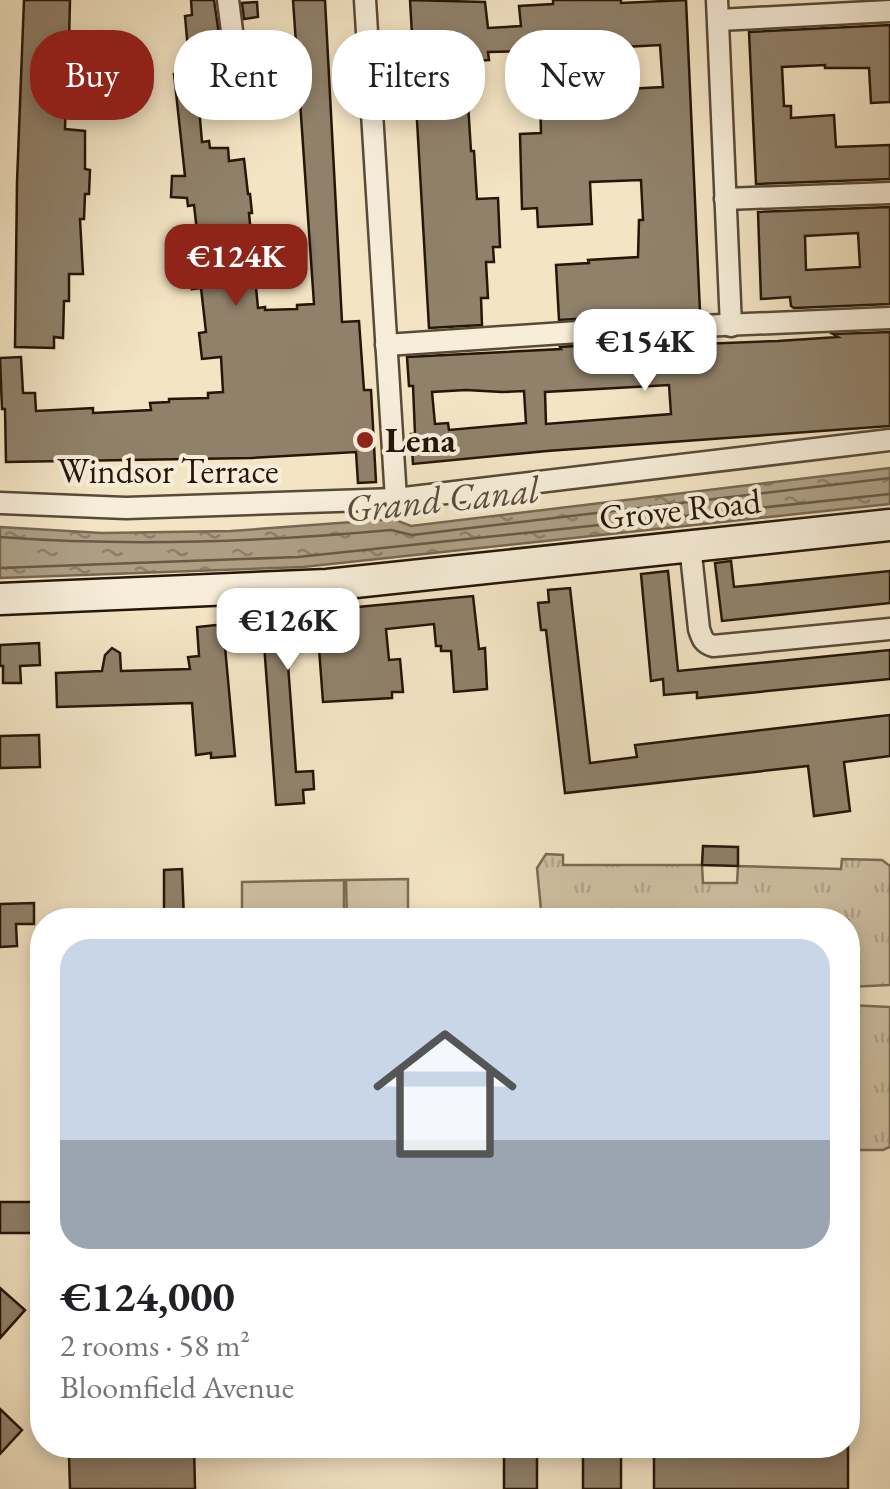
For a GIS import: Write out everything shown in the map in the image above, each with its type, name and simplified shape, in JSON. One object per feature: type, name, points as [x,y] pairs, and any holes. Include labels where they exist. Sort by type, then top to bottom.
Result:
[{"type":"main road","name":"Grove Road","points":[[0,598],[327,585],[890,525]]},
{"type":"street","points":[[228,0],[232,30]]},
{"type":"street","points":[[365,0],[396,499]]},
{"type":"street","points":[[731,326],[718,10],[890,11]]},
{"type":"street","points":[[725,199],[890,193]]},
{"type":"street","points":[[386,345],[608,330],[890,318]]},
{"type":"street","name":"Windsor Terrace","points":[[0,503],[126,508],[396,499],[890,440]]},
{"type":"street","points":[[690,545],[699,629],[707,644],[739,645],[890,629]]},
{"type":"green space","points":[[546,854],[563,855],[563,865],[702,865],[703,883],[737,883],[738,866],[841,869],[842,859],[882,860],[890,866],[890,985],[860,986],[860,908],[541,908],[537,868]]},
{"type":"green space","points":[[408,879],[408,908],[347,908],[346,880]]},
{"type":"green space","points":[[344,880],[344,908],[242,908],[242,882]]},
{"type":"green space","points":[[860,1006],[890,1007],[890,1147],[860,1150]]},
{"type":"water","points":[[890,468],[890,504],[303,567],[0,578],[0,527],[102,533],[231,531],[393,519],[411,526]]},
{"type":"building","points":[[24,0],[70,0],[69,30],[30,30],[30,120],[65,120],[65,129],[85,131],[85,169],[90,170],[84,219],[80,219],[83,274],[69,274],[63,338],[54,337],[54,348],[15,347]]},
{"type":"building","points":[[191,0],[214,0],[218,30],[186,30],[185,16],[192,15]]},
{"type":"building","points":[[293,0],[325,0],[342,322],[359,321],[364,390],[371,390],[376,482],[358,483],[356,452],[6,462],[0,358],[21,357],[23,393],[35,393],[36,411],[151,410],[150,403],[208,398],[208,393],[223,392],[221,357],[202,359],[199,333],[206,332],[201,288],[192,289],[187,242],[198,240],[194,205],[188,206],[187,198],[171,197],[172,176],[185,176],[179,120],[200,120],[202,142],[209,141],[210,148],[228,148],[229,161],[244,159],[258,308],[297,309],[297,305],[314,304],[301,120],[312,120],[312,30],[295,30]]},
{"type":"building","points":[[410,0],[485,2],[488,28],[521,26],[519,6],[553,4],[553,0],[686,0],[700,312],[559,320],[556,265],[638,257],[639,220],[643,220],[641,180],[590,182],[592,224],[538,227],[537,208],[522,209],[520,134],[541,133],[541,120],[640,120],[640,88],[663,87],[660,45],[640,46],[640,30],[505,30],[505,52],[488,52],[489,60],[485,60],[485,30],[412,30]]},
{"type":"building","points":[[257,2],[258,17],[244,19],[242,3]]},
{"type":"building","points":[[890,25],[890,102],[871,103],[869,68],[782,67],[784,106],[791,106],[791,118],[834,115],[836,147],[890,145],[890,179],[756,184],[749,32]]},
{"type":"building","points":[[417,120],[469,120],[477,199],[498,198],[500,247],[493,247],[494,262],[486,262],[488,298],[481,298],[482,325],[429,328]]},
{"type":"building","points":[[890,207],[890,304],[794,308],[790,297],[761,299],[758,212]],"holes":[[[858,233],[860,267],[806,270],[805,236]]]},
{"type":"building","points":[[890,332],[890,426],[413,464],[413,386],[409,386],[407,357],[609,344],[838,337],[833,334]],"holes":[[[669,385],[671,414],[546,424],[545,392]],[[524,391],[526,423],[449,430],[448,423],[435,424],[432,392]]]},
{"type":"building","points":[[731,561],[734,587],[890,571],[890,603],[722,621],[715,563]]},
{"type":"building","points":[[668,571],[678,671],[890,650],[890,679],[697,698],[697,692],[664,695],[663,679],[651,681],[641,574]]},
{"type":"building","points":[[570,588],[590,763],[637,757],[635,745],[890,715],[890,756],[844,762],[850,811],[814,816],[808,766],[565,793],[546,630],[541,630],[538,603],[549,602],[548,590]]},
{"type":"building","points":[[473,596],[479,649],[485,648],[487,689],[454,692],[451,651],[441,651],[441,646],[436,646],[434,624],[386,629],[389,660],[400,659],[403,692],[392,692],[392,698],[323,702],[318,635],[286,638],[296,772],[313,771],[314,789],[303,790],[304,803],[276,805],[264,644],[225,647],[235,756],[196,755],[192,703],[57,707],[56,673],[102,671],[105,655],[112,648],[120,653],[121,671],[190,669],[188,657],[199,656],[197,627],[263,620],[263,616]]},
{"type":"building","points":[[39,643],[40,665],[20,666],[21,683],[3,683],[0,645]]},
{"type":"building","points":[[39,735],[40,767],[0,768],[0,736]]},
{"type":"building","points":[[703,846],[738,847],[738,866],[702,865]]},
{"type":"building","points":[[182,869],[184,908],[164,908],[164,870]]},
{"type":"building","points":[[34,903],[30,924],[16,924],[17,946],[0,947],[0,904]]},
{"type":"building","points":[[0,1202],[30,1202],[30,1233],[0,1233]]},
{"type":"building","points":[[0,1288],[25,1310],[0,1338]]},
{"type":"building","points":[[0,1409],[22,1430],[0,1454]]},
{"type":"building","points":[[69,1458],[194,1458],[195,1489],[70,1489]]},
{"type":"building","points":[[504,1458],[537,1458],[537,1489],[504,1489]]},
{"type":"building","points":[[583,1458],[621,1458],[621,1489],[583,1489]]},
{"type":"building","points":[[654,1458],[848,1458],[848,1489],[654,1489]]},
{"type":"place","name":"Lena","points":[[365,440]]},
{"type":"water label","name":"Grand Canal","points":[[442,499]]}]
